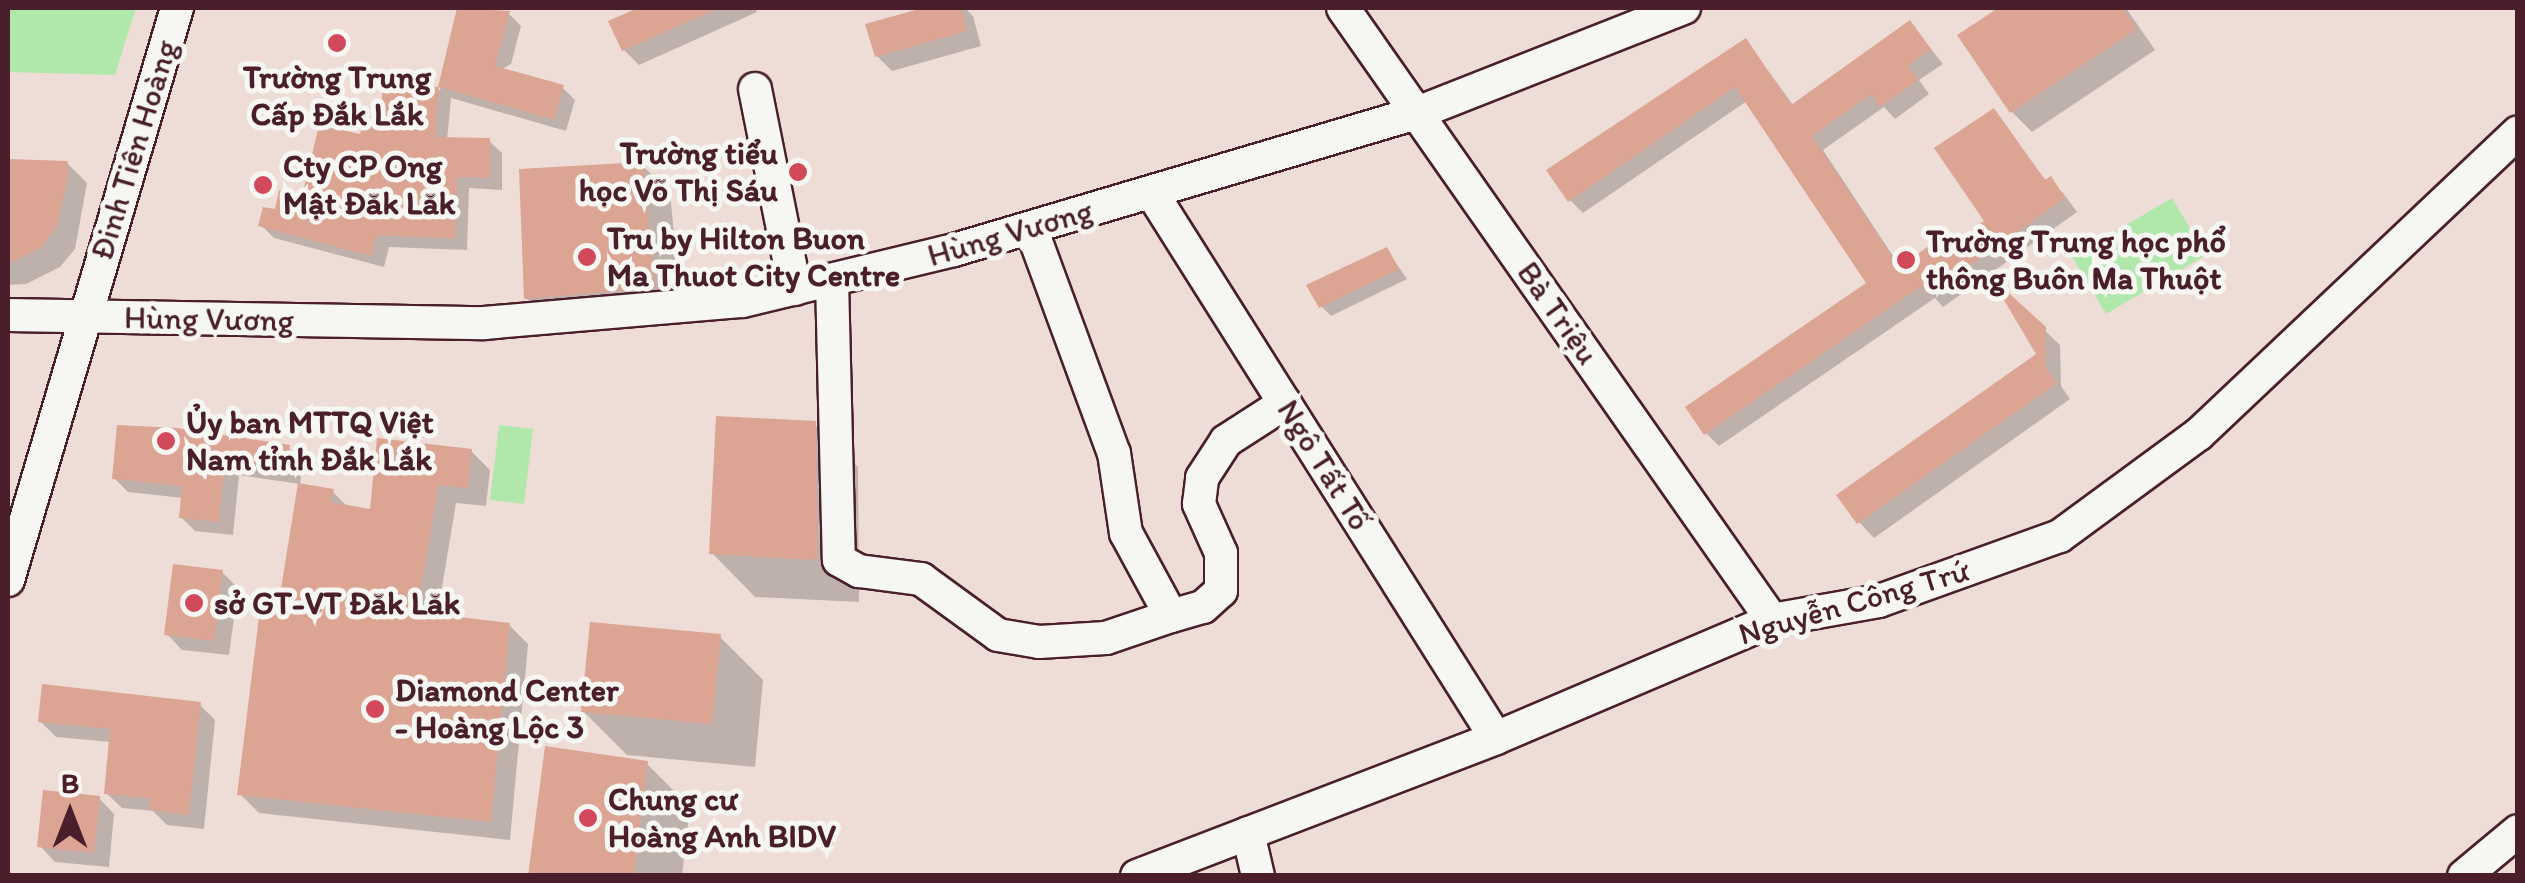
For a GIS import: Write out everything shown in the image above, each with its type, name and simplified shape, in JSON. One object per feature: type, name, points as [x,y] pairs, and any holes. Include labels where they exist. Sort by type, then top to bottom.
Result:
[{"type":"street","name":"Đinh Tiên Hoàng","points":[[8,580],[82,318],[177,8]]},
{"type":"street","name":"Bà Triệu","points":[[1343,8],[1772,620]]},
{"type":"street","name":"Hùng Vương","points":[[8,315],[484,324],[743,301],[1031,228],[1417,113],[1684,8]]},
{"type":"street","points":[[755,89],[795,289]]},
{"type":"street","name":"Nguyễn Công Trứ","points":[[1137,876],[1496,738],[1772,620],[1879,600],[2060,536],[2199,434],[2518,132]]},
{"type":"street","name":"Ngô Tất Tố","points":[[1152,193],[1496,738]]},
{"type":"street","points":[[1031,228],[1114,453],[1126,533],[1170,616]]},
{"type":"street","points":[[832,280],[839,560],[858,571],[921,578],[998,635],[1039,642],[1106,638],[1203,607],[1220,591],[1221,552],[1199,504],[1202,478],[1226,441],[1285,403]]},
{"type":"street","points":[[1248,833],[1258,876]]},
{"type":"street","points":[[2464,876],[2508,853]]},
{"type":"green space","points":[[8,8],[136,8],[115,75],[8,72]]},
{"type":"green space","points":[[2172,198],[2206,255],[2106,314],[2072,257]]},
{"type":"green space","points":[[499,425],[533,429],[524,504],[490,500]]},
{"type":"building","points":[[457,8],[510,11],[495,66],[564,85],[554,120],[439,87],[435,137],[490,138],[491,178],[457,177],[455,239],[377,235],[371,256],[258,226],[263,207],[275,209],[279,190],[302,196],[319,125],[360,134],[364,119],[380,123],[383,83],[438,87]]},
{"type":"building","points":[[638,8],[719,8],[622,51],[608,21]]},
{"type":"building","points":[[923,8],[961,8],[967,31],[875,57],[865,24]]},
{"type":"building","points":[[1998,8],[2122,8],[2137,29],[2010,113],[1957,35]]},
{"type":"building","points":[[1910,20],[1931,49],[1908,66],[1918,80],[1880,107],[1871,94],[1812,136],[1899,267],[1946,234],[1955,242],[1984,221],[1934,148],[1994,108],[2045,180],[2051,176],[2065,198],[1928,295],[1921,286],[1704,435],[1685,407],[1866,283],[1735,87],[1568,202],[1546,170],[1746,38],[1791,105]]},
{"type":"building","points":[[8,159],[68,161],[56,228],[40,248],[8,264]]},
{"type":"building","name":"Tru by Hilton Buon Ma Thuot City Centre","points":[[643,162],[655,288],[524,299],[519,169]]},
{"type":"building","points":[[1387,247],[1399,269],[1319,308],[1306,285]]},
{"type":"building","points":[[2002,287],[2046,327],[2046,368],[2057,383],[1857,524],[1836,495],[2036,354],[1998,290]]},
{"type":"building","points":[[716,416],[816,421],[817,560],[709,554]]},
{"type":"building","points":[[117,425],[177,428],[290,445],[286,471],[225,462],[219,522],[179,518],[182,486],[112,479]]},
{"type":"building","name":"Diamond Center - Hoàng Lộc 3","points":[[377,438],[472,449],[468,488],[438,485],[417,612],[510,623],[491,822],[237,795],[262,593],[280,595],[298,483],[334,489],[331,502],[370,509]]},
{"type":"building","name":"sở GT-VT Đăk Lăk","points":[[173,564],[223,570],[214,641],[164,635]]},
{"type":"building","points":[[590,622],[721,634],[712,724],[581,712]]},
{"type":"building","points":[[42,684],[201,702],[189,815],[149,810],[150,798],[104,794],[110,729],[38,722]]},
{"type":"building","name":"Chung cư Hoàng Anh BIDV","points":[[545,746],[648,761],[634,876],[528,876]]},
{"type":"building","points":[[43,790],[100,796],[94,853],[37,847]]},
{"type":"place","name":"Trường Trung Cấp Đắk Lắk","points":[[337,43]]},
{"type":"place","name":"Trường tiểu học Võ Thị Sáu","points":[[798,172]]},
{"type":"place","name":"Cty CP Ong Mật Đăk Lăk","points":[[263,185]]},
{"type":"place","name":"Tru by Hilton Buon Ma Thuot City Centre","points":[[587,257]]},
{"type":"place","name":"Trường Trung học phổ thông Buôn Ma Thuột","points":[[1906,260]]},
{"type":"place","name":"Ủy ban MTTQ Việt Nam tỉnh Đắk Lắk","points":[[166,441]]},
{"type":"place","name":"sở GT-VT Đăk Lăk","points":[[194,603]]},
{"type":"place","name":"Diamond Center - Hoàng Lộc 3","points":[[375,709]]},
{"type":"place","name":"Chung cư Hoàng Anh BIDV","points":[[588,818]]}]
